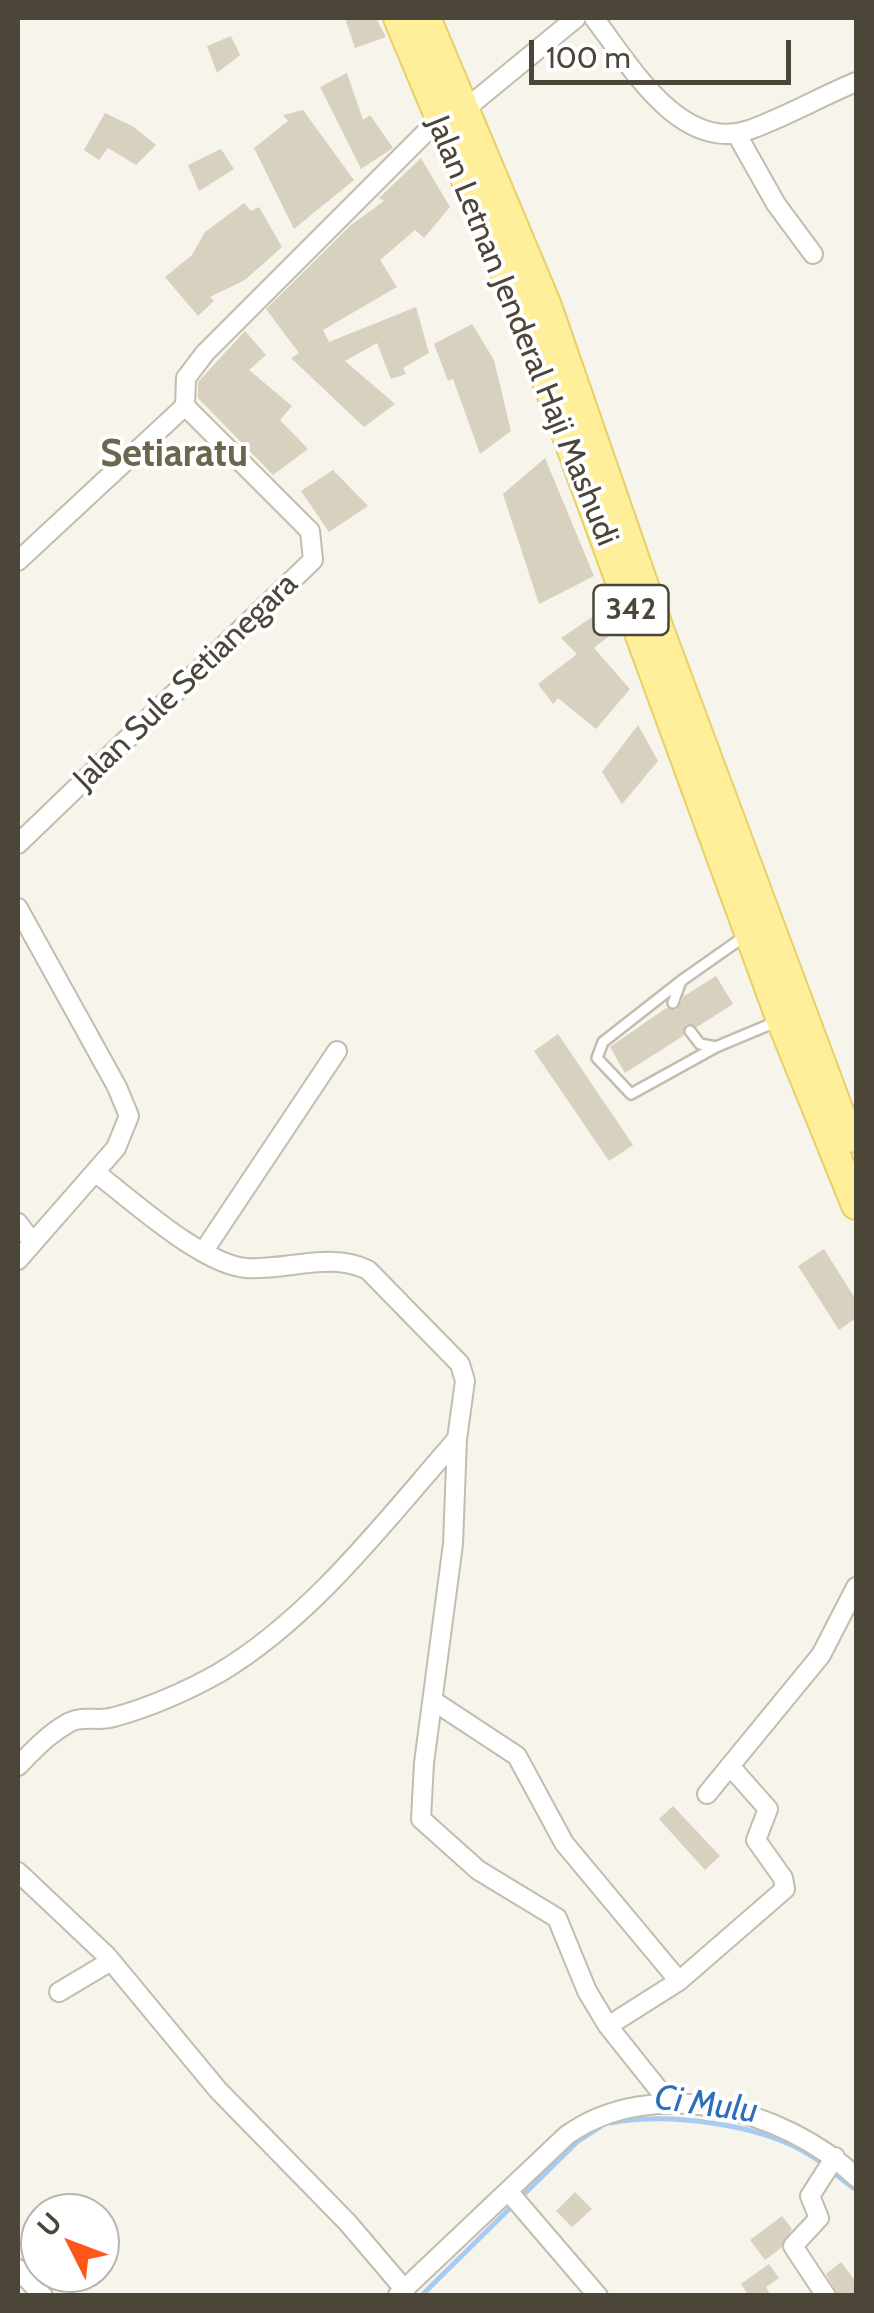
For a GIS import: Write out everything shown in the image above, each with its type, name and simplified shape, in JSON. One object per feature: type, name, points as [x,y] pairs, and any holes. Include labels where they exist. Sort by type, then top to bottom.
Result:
[{"type":"main road","name":"Jalan Letnan Jenderal Haji Mashudi","points":[[398,18],[451,116],[535,311],[856,1158]]},
{"type":"main road","name":"Jalan Letnan Jenderal Haji Mashudi","points":[[426,18],[451,116]]},
{"type":"main road","name":"Jalan Letnan Jenderal Haji Mashudi","points":[[535,311],[780,1020],[856,1205]]},
{"type":"street","points":[[18,562],[185,406],[186,378],[205,352],[451,116],[576,18]]},
{"type":"street","points":[[594,18],[645,84],[678,115],[703,130],[736,133],[856,82]]},
{"type":"street","points":[[736,133],[776,204],[813,254]]},
{"type":"street","name":"Jalan Sule Setianegara","points":[[18,844],[313,560],[314,539],[306,525],[185,406]]},
{"type":"street","points":[[18,908],[127,1109],[128,1126],[96,1173],[18,1260]]},
{"type":"street","points":[[202,1252],[337,1051]]},
{"type":"street","points":[[96,1173],[202,1252],[249,1268],[341,1262],[368,1270],[460,1364],[465,1381],[457,1439],[453,1544],[424,1763],[422,1819],[478,1870],[557,1918],[587,1990],[608,2026],[668,2100]]},
{"type":"street","points":[[18,1223],[33,1243]]},
{"type":"street","points":[[18,1766],[42,1740],[72,1721],[103,1720],[159,1704],[245,1655],[280,1627],[374,1534],[457,1439]]},
{"type":"street","points":[[707,1794],[820,1655],[856,1586]]},
{"type":"street","points":[[435,1702],[518,1756],[564,1843],[678,1981]]},
{"type":"street","points":[[608,2026],[678,1981],[786,1887],[756,1840],[768,1813],[766,1804],[730,1766]]},
{"type":"street","points":[[18,1872],[111,1961],[218,2090],[348,2223],[401,2293],[585,2122],[624,2108],[668,2100],[747,2117],[810,2141],[856,2177]]},
{"type":"street","points":[[58,1992],[111,1961]]},
{"type":"street","points":[[826,2296],[793,2246],[818,2218],[810,2196],[834,2158]]},
{"type":"street","points":[[509,2192],[598,2296]]},
{"type":"street","points":[[18,2270],[43,2296]]},
{"type":"lane","points":[[749,933],[603,1042],[597,1058],[631,1094],[716,1047],[780,1020]]},
{"type":"lane","points":[[673,1003],[681,981]]},
{"type":"lane","points":[[690,1031],[700,1044],[716,1047]]},
{"type":"building","points":[[345,18],[376,18],[386,37],[355,48]]},
{"type":"building","points":[[231,36],[240,55],[217,73],[207,46]]},
{"type":"building","points":[[347,73],[363,120],[370,115],[393,148],[361,169],[320,87]]},
{"type":"building","points":[[303,110],[354,180],[294,229],[254,148],[288,121],[283,115]]},
{"type":"building","points":[[105,113],[134,127],[156,145],[136,165],[108,148],[99,160],[84,150]]},
{"type":"building","points":[[221,149],[234,169],[199,191],[188,165]]},
{"type":"building","points":[[421,158],[450,207],[424,238],[415,230],[380,260],[397,287],[323,330],[329,342],[416,307],[429,353],[403,368],[406,374],[391,379],[377,343],[345,361],[395,404],[364,427],[291,358],[299,353],[266,309],[351,225],[384,201],[379,198]]},
{"type":"building","points":[[244,203],[251,211],[259,207],[282,247],[245,280],[210,297],[214,301],[198,316],[165,277],[192,255],[205,232]]},
{"type":"building","points":[[472,324],[494,360],[511,431],[480,454],[453,379],[448,381],[434,344]]},
{"type":"building","points":[[245,331],[266,355],[249,370],[292,406],[280,420],[308,449],[273,475],[198,398],[198,382]]},
{"type":"building","points":[[545,458],[594,576],[539,604],[503,494]]},
{"type":"building","points":[[333,470],[368,506],[329,532],[301,491]]},
{"type":"building","points":[[598,613],[614,632],[594,648],[630,689],[596,729],[558,698],[553,704],[538,684],[577,654],[561,638]]},
{"type":"building","points":[[638,725],[658,761],[622,804],[602,772]]},
{"type":"building","points":[[716,976],[733,1004],[697,1027],[686,1024],[683,1036],[625,1073],[610,1047],[666,1008],[677,1010],[684,996]]},
{"type":"building","points":[[558,1034],[633,1145],[609,1161],[534,1051]]},
{"type":"building","points":[[824,1249],[856,1300],[856,1318],[839,1330],[798,1266]]},
{"type":"building","points":[[673,1806],[720,1856],[705,1870],[659,1819]]},
{"type":"building","points":[[575,2192],[592,2209],[572,2227],[556,2211]]},
{"type":"building","points":[[782,2216],[792,2229],[781,2248],[765,2260],[750,2240]]},
{"type":"building","points":[[841,2262],[856,2282],[856,2296],[838,2296],[826,2274]]},
{"type":"building","points":[[769,2264],[779,2278],[766,2287],[771,2296],[749,2296],[741,2284]]},
{"type":"waterway","points":[[610,2123],[687,2120],[769,2136],[819,2161],[856,2190]]},
{"type":"waterway","name":"Ci Mulu","points":[[421,2296],[577,2142],[600,2127]]},
{"type":"district","name":"Setiaratu","points":[[174,455]]}]
